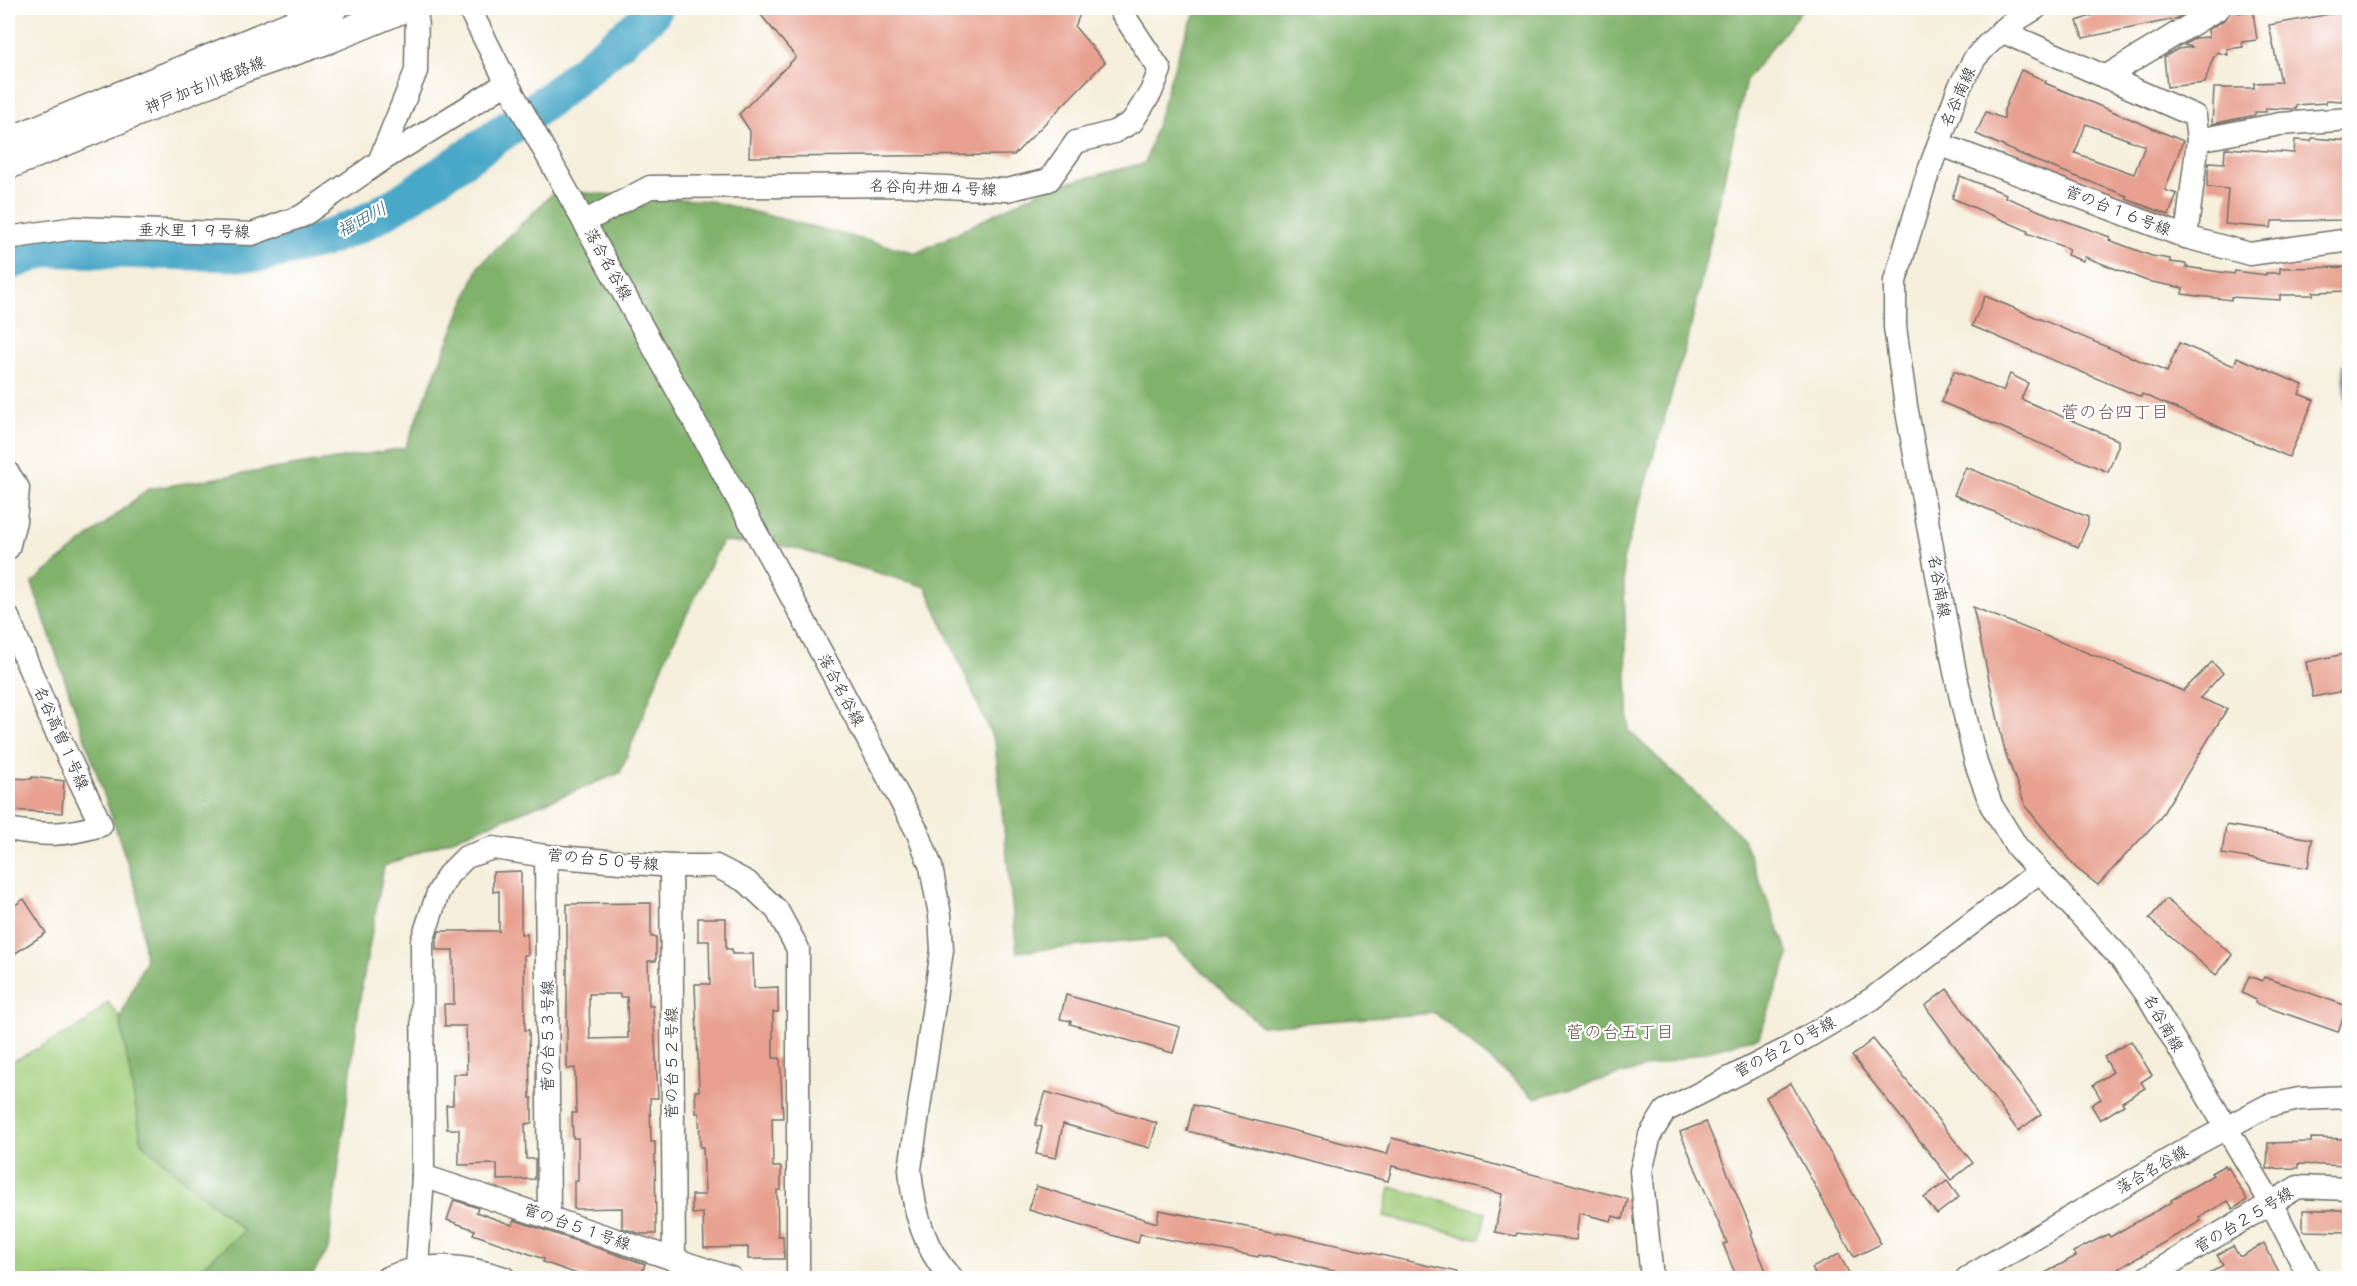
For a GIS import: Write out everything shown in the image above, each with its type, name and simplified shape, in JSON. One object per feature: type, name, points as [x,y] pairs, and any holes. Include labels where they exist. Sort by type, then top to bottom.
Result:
[{"type":"main road","name":"神戸加古川姫路線","points":[[8,142],[333,8]]},
{"type":"main road","name":"神戸加古川姫路線","points":[[8,165],[244,68],[328,39],[404,8]]},
{"type":"street","points":[[379,162],[416,71],[417,8]]},
{"type":"street","name":"落合名谷線","points":[[469,8],[507,83],[896,789],[918,833],[931,867],[940,915],[942,950],[910,1169],[912,1200],[919,1225],[941,1268],[951,1278]]},
{"type":"street","name":"名谷向井畑４号線","points":[[584,222],[650,187],[903,185],[1006,190],[1049,180],[1076,142],[1114,132],[1132,122],[1151,92],[1160,70],[1119,8]]},
{"type":"street","name":"名谷南線","points":[[2036,8],[2001,31],[1975,58],[1958,90],[1908,234],[1895,281],[1895,327],[1906,406],[1955,672],[1976,763],[1991,806],[2017,846],[2122,960],[2148,996],[2271,1203],[2310,1278]]},
{"type":"street","points":[[2105,77],[2219,8]]},
{"type":"street","name":"菅の台１６号線","points":[[1939,144],[2186,237],[2198,140],[2195,116],[2001,31]]},
{"type":"street","name":"垂水里１９号線","points":[[8,238],[75,228],[252,234],[302,216],[379,162],[507,83]]},
{"type":"street","points":[[2198,140],[2280,124],[2349,119]]},
{"type":"street","points":[[2186,237],[2250,254],[2349,240]]},
{"type":"street","points":[[8,473],[18,488],[15,521],[8,548]]},
{"type":"street","name":"名谷高曽１号線","points":[[8,617],[53,725],[101,825],[69,833],[50,834],[8,830]]},
{"type":"street","name":"菅の台５０号線","points":[[417,1267],[423,1176],[422,941],[438,893],[448,875],[466,857],[493,848],[546,856],[671,866],[716,866],[747,882],[777,909],[798,949],[798,1278]]},
{"type":"street","name":"菅の台５３号線","points":[[546,856],[549,1217]]},
{"type":"street","name":"菅の台５２号線","points":[[671,866],[674,1260]]},
{"type":"street","name":"菅の台２０号線","points":[[1652,1278],[1641,1171],[1650,1135],[1665,1111],[1785,1050],[1872,999],[2039,872]]},
{"type":"street","name":"落合名谷線","points":[[1967,1278],[2267,1106],[2299,1099],[2349,1097]]},
{"type":"street","name":"菅の台５１号線","points":[[423,1176],[731,1278]]},
{"type":"street","name":"菅の台２５号線","points":[[2146,1278],[2298,1187],[2349,1189]]},
{"type":"street","points":[[387,1278],[417,1267],[453,1266],[504,1278]]},
{"type":"green space","points":[[1197,8],[1803,8],[1746,80],[1691,326],[1623,560],[1629,731],[1742,837],[1789,955],[1759,1037],[1535,1098],[1435,1013],[1261,1026],[1167,938],[1017,952],[995,743],[926,587],[791,547],[722,541],[667,655],[620,773],[384,866],[361,991],[328,1250],[310,1278],[189,1278],[244,1231],[142,1143],[120,1018],[145,961],[138,894],[32,583],[148,489],[405,448],[479,266],[555,191],[710,201],[917,253],[1046,188],[1145,163],[1179,51]]},
{"type":"green space","points":[[108,1002],[120,1018],[142,1143],[245,1231],[189,1278],[15,1278],[8,1261],[8,1064],[83,1025]]},
{"type":"green space","points":[[1390,1187],[1486,1212],[1480,1239],[1384,1217]]},
{"type":"water","points":[[2343,364],[2349,364],[2349,432]]},
{"type":"building","points":[[755,8],[1082,8],[1075,27],[1105,62],[1014,155],[749,157],[750,131],[739,114],[796,57]]},
{"type":"building","points":[[2112,8],[2194,8],[2175,19],[2083,38],[2077,21]]},
{"type":"building","points":[[2232,8],[2238,8],[2239,13],[2253,11],[2257,40],[2242,42],[2243,47],[2227,49],[2228,55],[2217,52],[2205,83],[2167,87],[2164,57],[2178,49],[2193,47],[2184,45],[2195,38],[2209,37],[2208,30],[2226,19]]},
{"type":"building","points":[[2341,12],[2349,51],[2349,97],[2343,96],[2342,101],[2326,100],[2326,103],[2296,105],[2296,109],[2266,108],[2266,112],[2255,112],[2255,115],[2212,124],[2214,88],[2254,88],[2254,83],[2281,82],[2269,25]]},
{"type":"building","points":[[2021,70],[2046,81],[2045,83],[2183,141],[2165,190],[2177,194],[2169,215],[2126,199],[2127,196],[2036,161],[1976,134],[1986,112],[2004,119],[2004,110]],"holes":[[[2086,124],[2145,146],[2134,174],[2075,153]]]},
{"type":"building","points":[[2312,138],[2349,141],[2349,220],[2272,221],[2271,228],[2225,224],[2228,189],[2207,187],[2209,162],[2224,163],[2227,148],[2294,153],[2295,140],[2311,141]]},
{"type":"building","points":[[1960,176],[2006,194],[2005,197],[2110,237],[2109,240],[2152,256],[2170,259],[2170,262],[2186,264],[2186,267],[2234,274],[2235,271],[2266,275],[2266,273],[2280,273],[2280,268],[2349,267],[2349,291],[2313,292],[2313,295],[2280,295],[2280,300],[2231,297],[2231,300],[2182,294],[2183,288],[2147,281],[2085,257],[2083,261],[2067,255],[2069,249],[2027,233],[2028,231],[1952,198]]},
{"type":"building","points":[[1985,296],[2167,372],[2179,343],[2234,366],[2237,357],[2303,385],[2299,394],[2314,400],[2289,457],[2142,394],[2141,397],[1972,326]]},
{"type":"building","points":[[1954,371],[2003,391],[2010,374],[2028,383],[2021,399],[2118,440],[2108,472],[1941,402]]},
{"type":"building","points":[[1966,467],[2088,517],[2088,524],[2078,547],[1954,495]]},
{"type":"building","points":[[1973,607],[2183,691],[2212,662],[2223,673],[2200,698],[2227,709],[2160,818],[2098,885],[2076,868],[2026,807],[2005,752]]},
{"type":"building","points":[[2349,653],[2349,690],[2313,697],[2306,662]]},
{"type":"building","points":[[32,777],[64,781],[62,813],[8,810],[8,778],[32,779]]},
{"type":"building","points":[[2226,825],[2312,839],[2308,868],[2222,854]]},
{"type":"building","points":[[521,871],[521,934],[527,934],[528,955],[524,955],[525,1030],[529,1030],[530,1098],[532,1098],[532,1123],[525,1124],[526,1159],[535,1159],[535,1179],[497,1180],[497,1164],[459,1165],[459,1129],[447,1129],[446,1105],[453,1105],[453,1074],[467,1074],[466,1026],[445,1026],[444,1004],[454,1004],[453,950],[436,950],[436,943],[439,931],[499,931],[499,891],[493,892],[493,872]]},
{"type":"building","points":[[24,899],[46,933],[8,958],[8,910]]},
{"type":"building","points":[[2166,899],[2233,955],[2216,975],[2149,919]]},
{"type":"building","points":[[651,903],[651,937],[656,937],[656,961],[648,961],[649,1006],[653,1006],[658,1098],[650,1098],[651,1142],[655,1142],[656,1234],[641,1234],[622,1228],[622,1208],[574,1209],[574,1181],[578,1181],[578,1138],[573,1138],[572,1113],[576,1113],[575,1068],[567,1069],[567,904]],"holes":[[[589,994],[620,994],[620,997],[627,997],[628,1038],[590,1039]]]},
{"type":"building","points":[[698,918],[726,918],[726,949],[732,949],[732,954],[753,954],[754,988],[778,987],[778,1012],[773,1012],[773,1058],[780,1058],[783,1118],[772,1118],[773,1167],[781,1167],[781,1190],[777,1190],[778,1236],[783,1236],[784,1259],[748,1259],[748,1247],[704,1248],[703,1213],[692,1214],[692,1195],[705,1195],[703,1147],[700,1147],[699,1113],[696,1113],[695,1091],[699,1091],[695,984],[710,984],[709,941],[698,941]]},
{"type":"building","points":[[2249,976],[2262,981],[2264,977],[2347,1006],[2338,1032],[2255,1003],[2256,1000],[2242,993]]},
{"type":"building","points":[[1947,989],[2041,1114],[2018,1131],[1925,1006]]},
{"type":"building","points":[[1066,995],[1180,1027],[1173,1053],[1070,1024],[1071,1021],[1060,1019]]},
{"type":"building","points":[[1873,1039],[1973,1163],[1951,1180],[1852,1056]]},
{"type":"building","points":[[2131,1041],[2152,1075],[2141,1082],[2145,1088],[2122,1102],[2124,1105],[2100,1120],[2091,1105],[2101,1099],[2093,1085],[2113,1072],[2104,1057]]},
{"type":"building","points":[[1791,1083],[1881,1244],[1854,1257],[1766,1097]]},
{"type":"building","points":[[1046,1092],[1157,1123],[1150,1148],[1063,1124],[1056,1158],[1036,1154],[1042,1127],[1035,1125]]},
{"type":"building","points":[[1193,1105],[1387,1154],[1392,1138],[1628,1199],[1623,1219],[1613,1216],[1611,1221],[1579,1213],[1576,1240],[1517,1233],[1516,1236],[1495,1232],[1502,1194],[1392,1166],[1388,1181],[1187,1131]]},
{"type":"building","points":[[1706,1122],[1753,1233],[1751,1234],[1769,1278],[1737,1278],[1723,1244],[1727,1243],[1680,1132]]},
{"type":"building","points":[[2311,1138],[2349,1139],[2349,1166],[2298,1164],[2298,1168],[2267,1169],[2268,1143],[2311,1142]]},
{"type":"building","points":[[2225,1165],[2247,1200],[2233,1209],[2228,1201],[2199,1217],[2201,1221],[2103,1278],[2036,1278],[2076,1256],[2073,1252],[2108,1234],[2110,1237],[2172,1202],[2171,1200],[2213,1175],[2211,1173]]},
{"type":"building","points":[[1947,1181],[1959,1197],[1937,1214],[1924,1198]]},
{"type":"building","points":[[1036,1186],[1157,1223],[1159,1210],[1278,1232],[1457,1272],[1456,1278],[1366,1278],[1259,1255],[1258,1257],[1140,1234],[1138,1243],[1029,1210]]},
{"type":"building","points":[[454,1200],[478,1208],[476,1212],[512,1225],[514,1220],[645,1264],[640,1278],[615,1278],[602,1274],[600,1278],[589,1278],[543,1262],[544,1259],[473,1234],[475,1230],[447,1220]]},
{"type":"building","points":[[2303,1210],[2349,1210],[2349,1232],[2303,1231]]},
{"type":"building","points":[[2264,1243],[2282,1278],[2262,1278],[2259,1273],[2250,1278],[2202,1278],[2223,1265],[2217,1255],[2233,1246],[2239,1256],[2242,1256]]},
{"type":"building","points":[[1839,1254],[1849,1273],[1839,1278],[1817,1278],[1812,1268]]},
{"type":"waterway","name":"福田川","points":[[8,263],[47,249],[262,254],[322,240],[362,224],[399,203],[489,142],[550,99],[651,15],[655,8]]},
{"type":"district","name":"菅の台四丁目","points":[[2115,412]]},
{"type":"district","name":"菅の台五丁目","points":[[1620,1032]]}]
